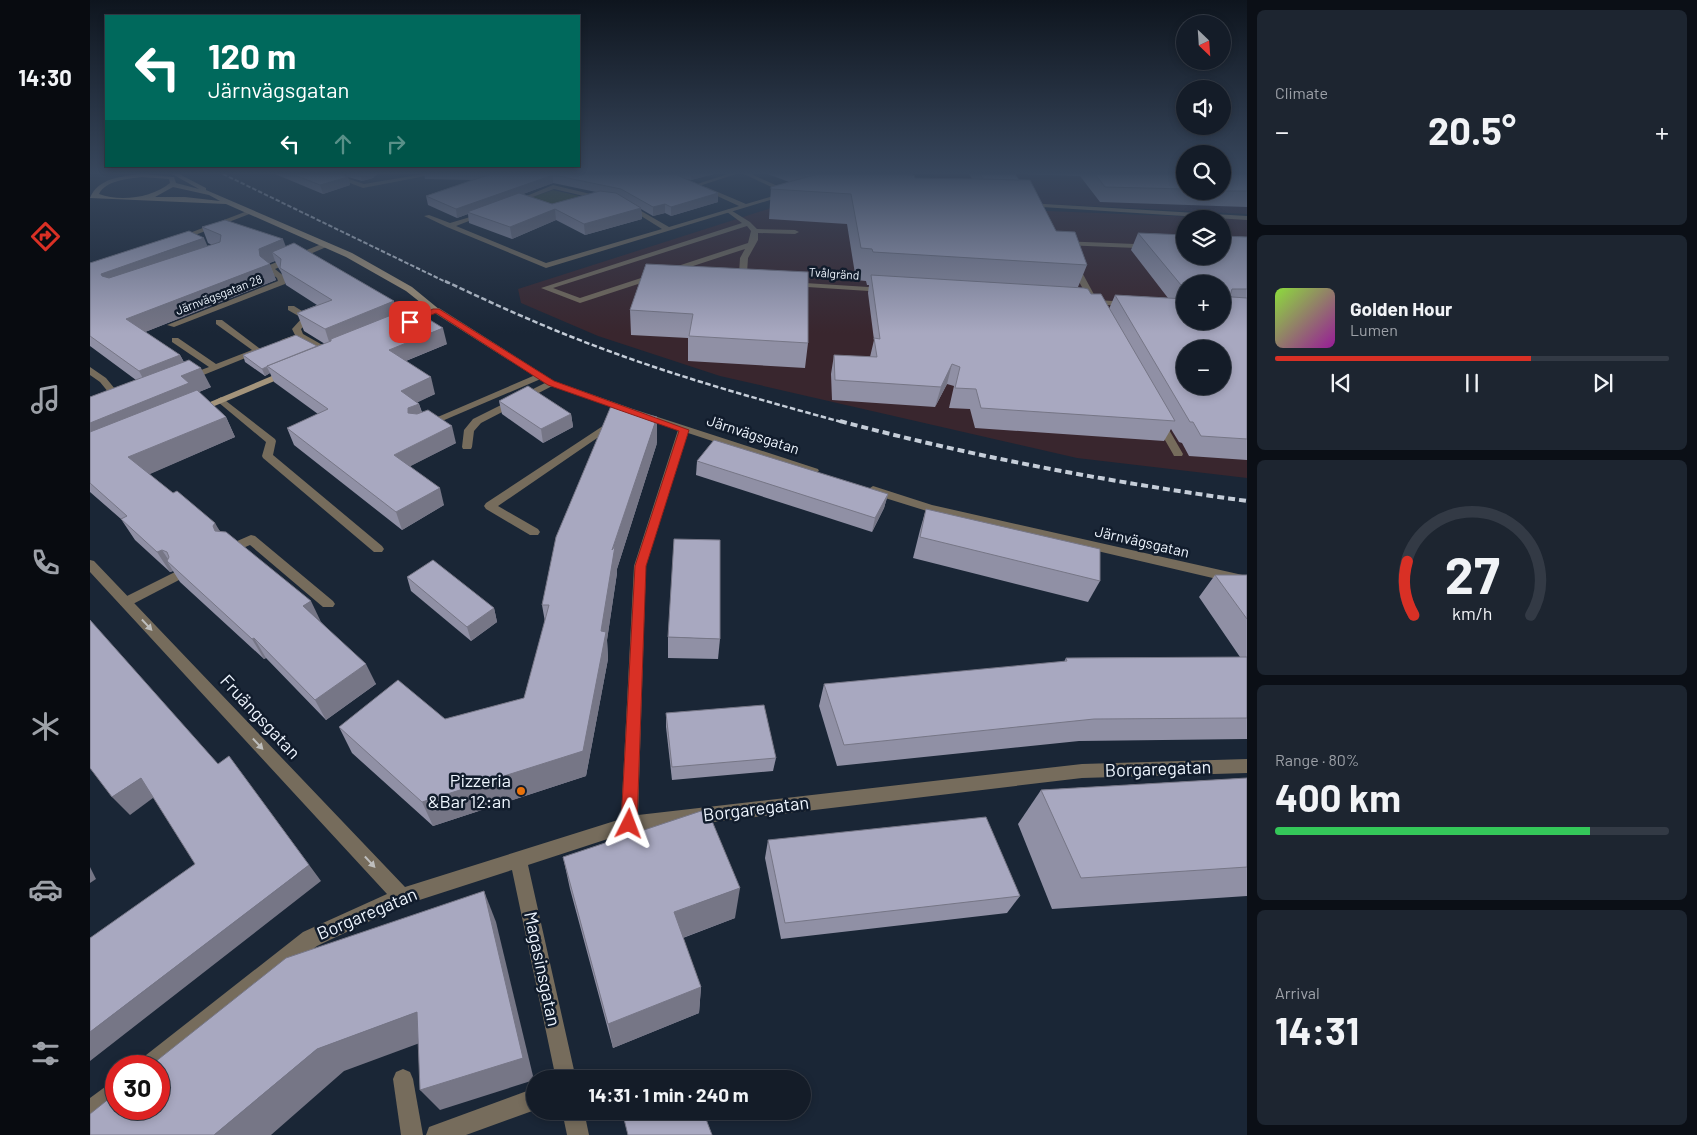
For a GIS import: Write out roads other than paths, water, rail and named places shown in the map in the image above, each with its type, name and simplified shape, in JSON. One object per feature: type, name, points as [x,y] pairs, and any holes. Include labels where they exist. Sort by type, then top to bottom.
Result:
[{"type":"main road","name":"Järnvägsgatan","points":[[285,227],[349,255],[409,289],[436,310]]},
{"type":"main road","points":[[401,325],[436,310]]},
{"type":"main road","points":[[186,414],[298,368]]},
{"type":"street","points":[[199,244],[183,237],[210,227]]},
{"type":"street","points":[[451,227],[546,266],[672,227]]},
{"type":"street","points":[[736,227],[545,288],[580,301],[751,245]]},
{"type":"street","points":[[751,227],[755,232]]},
{"type":"street","points":[[755,232],[795,232]]},
{"type":"street","points":[[755,232],[744,258],[743,274],[760,282]]},
{"type":"street","name":"Järnvägsgatan 28","points":[[171,325],[282,282],[281,277],[270,268],[327,245]]},
{"type":"street","points":[[1140,304],[1092,305],[1066,252],[1176,248]]},
{"type":"street","name":"Tvålgränd","points":[[786,284],[889,290]]},
{"type":"street","points":[[291,308],[307,318],[296,329],[300,336],[332,354]]},
{"type":"street","name":"Järnvägsgatan","points":[[436,310],[551,383],[684,430],[826,474]]},
{"type":"street","points":[[219,322],[267,348]]},
{"type":"street","points":[[176,382],[300,336]]},
{"type":"street","points":[[175,340],[215,367]]},
{"type":"street","points":[[90,370],[103,380],[122,403]]},
{"type":"street","points":[[418,428],[540,376]]},
{"type":"street","points":[[467,447],[469,430],[477,421],[551,383]]},
{"type":"street","points":[[221,400],[271,441],[267,456],[378,549]]},
{"type":"street","points":[[534,532],[490,506],[629,411]]},
{"type":"street","points":[[1154,412],[1178,454]]},
{"type":"street","points":[[629,824],[640,566],[684,430]]},
{"type":"street","name":"Järnvägsgatan","points":[[864,486],[930,508],[1247,581]]},
{"type":"street","points":[[232,548],[250,539],[328,604]]},
{"type":"street","name":"Fruängsgatan","points":[[90,564],[402,897]]},
{"type":"street","points":[[126,602],[175,577]]},
{"type":"street","name":"Borgaregatan","points":[[162,1055],[310,939],[402,897],[629,824],[1082,771],[1247,766]]},
{"type":"street","name":"Magasinsgatan","points":[[518,860],[564,1070]]},
{"type":"street","points":[[403,1079],[412,1135]]},
{"type":"street","points":[[90,1112],[105,1100]]},
{"type":"street","points":[[437,1135],[526,1102]]},
{"type":"street","points":[[575,1120],[578,1135]]},
{"type":"railway","points":[[332,227],[448,283]]},
{"type":"railway","points":[[445,281],[545,326],[635,361],[845,423]]},
{"type":"railway","points":[[840,421],[941,446],[1042,467],[1144,486],[1247,501]]},
{"type":"place","name":"Pizzeria &Bar 12:an","points":[[521,791]]}]
